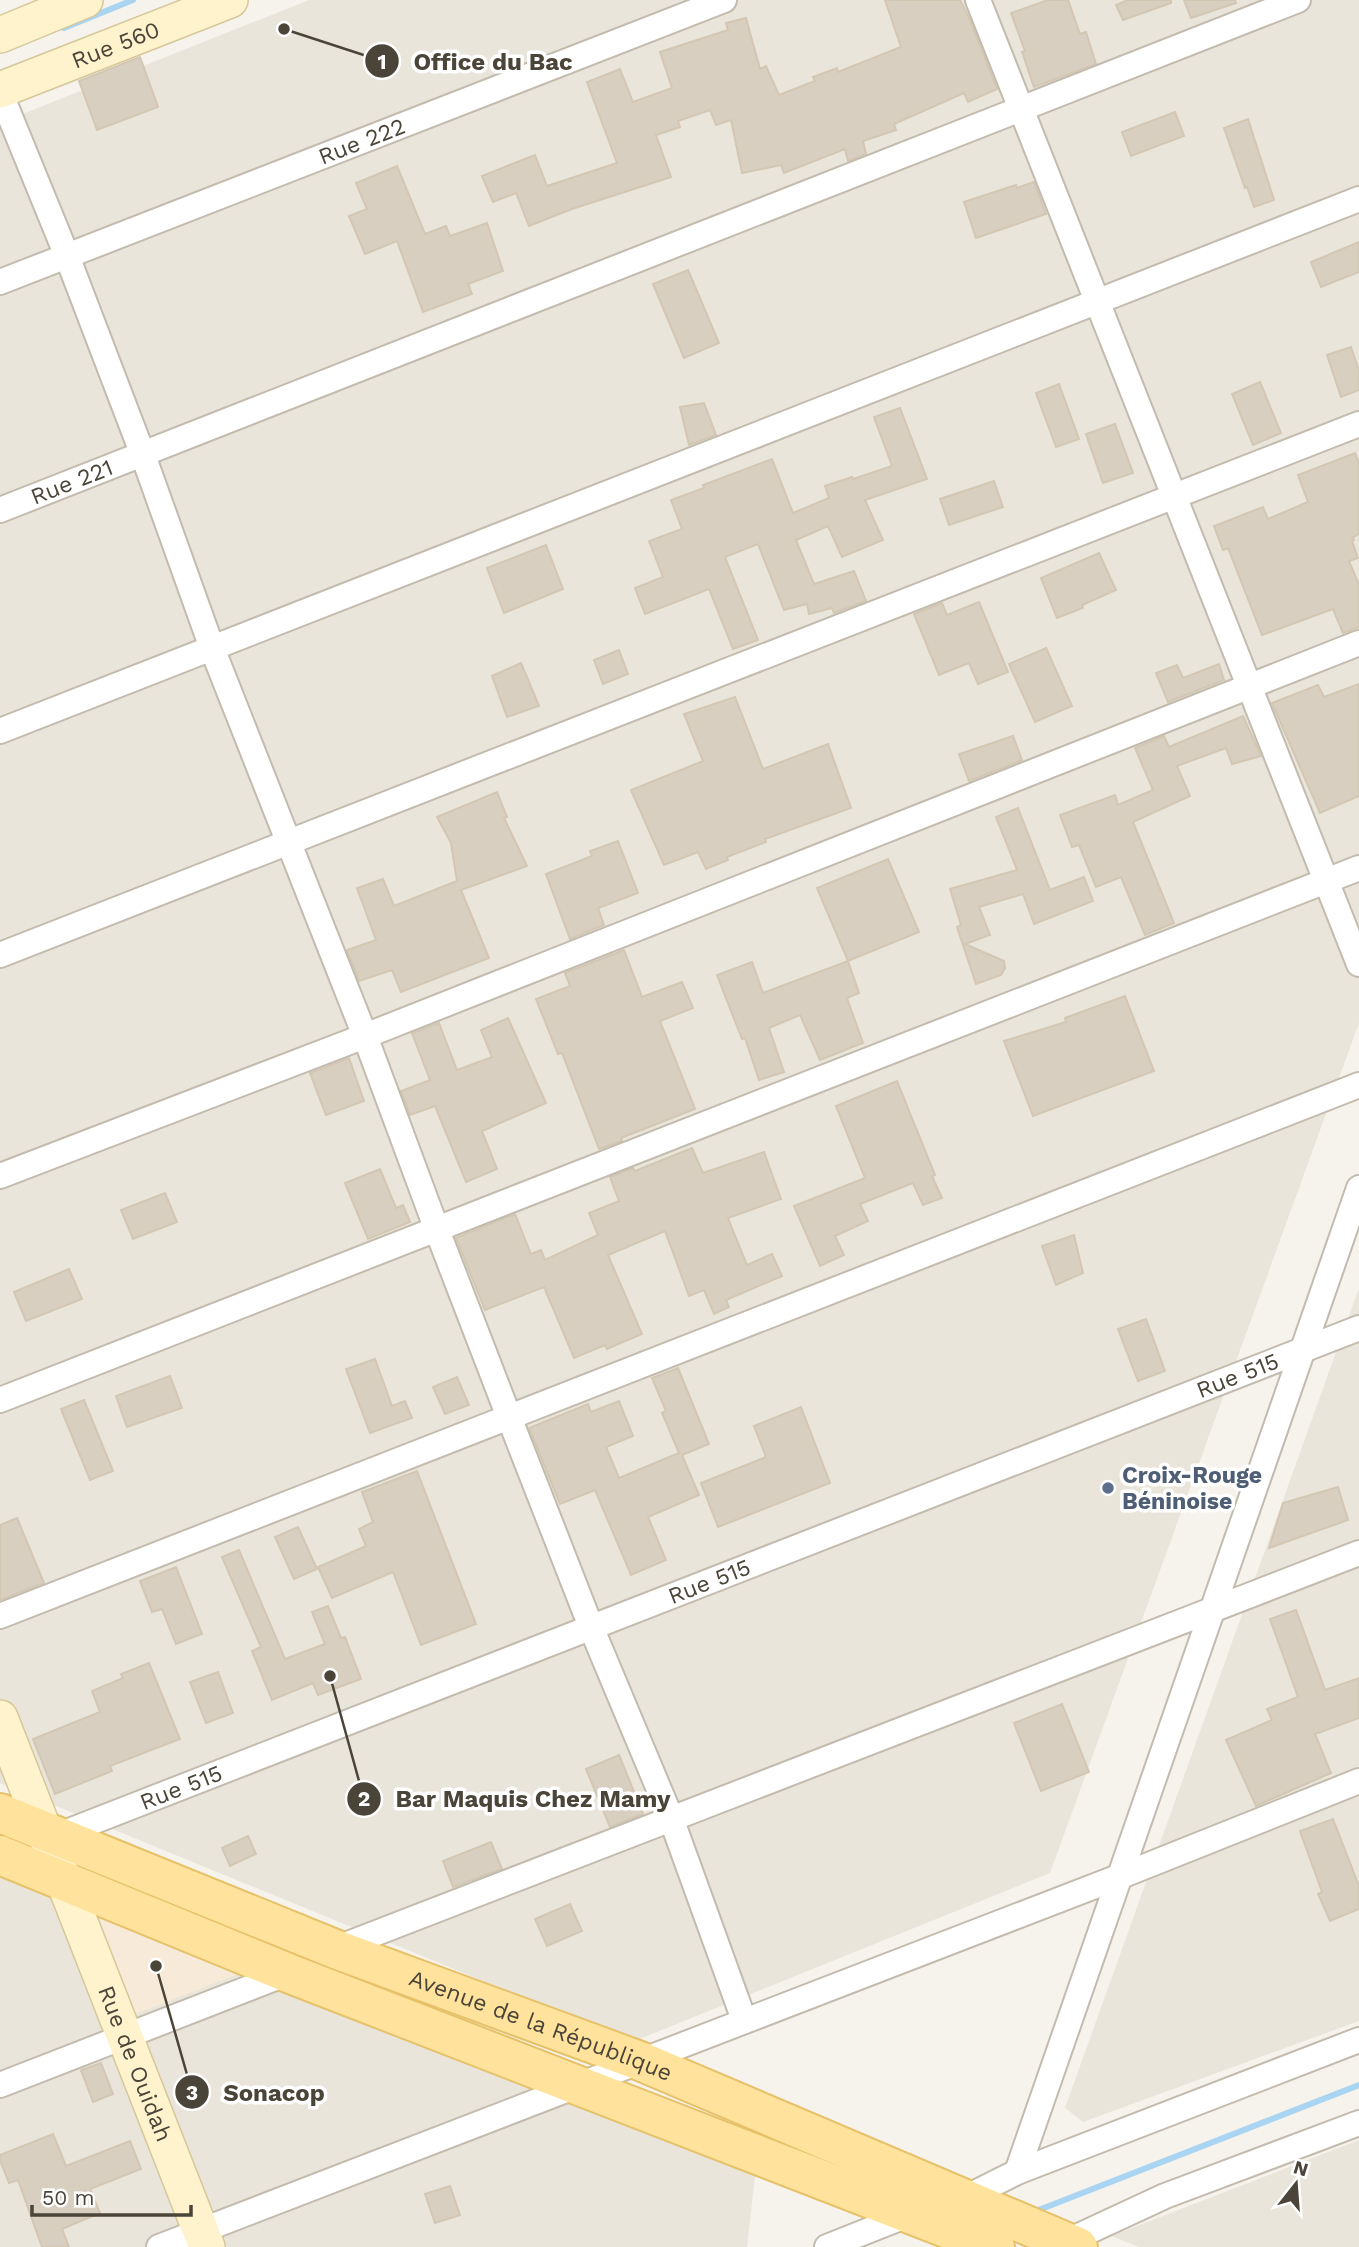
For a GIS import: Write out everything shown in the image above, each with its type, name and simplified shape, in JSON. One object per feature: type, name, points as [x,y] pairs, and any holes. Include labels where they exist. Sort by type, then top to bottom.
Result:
[{"type":"main road","points":[[0,35],[85,0]]},
{"type":"main road","name":"Rue 560","points":[[0,91],[230,0]]},
{"type":"main road","name":"Rue de Ouidah","points":[[0,1718],[51,1832],[63,1882],[204,2239]]},
{"type":"main road","name":"Avenue de la République","points":[[0,1813],[335,1949],[640,2060],[1072,2244]]},
{"type":"main road","name":"Avenue de la République","points":[[0,1855],[288,1973],[995,2247]]},
{"type":"street","name":"Rue 222","points":[[0,282],[724,0]]},
{"type":"street","points":[[978,0],[1359,964]]},
{"type":"street","name":"Rue 221","points":[[0,510],[1298,0]]},
{"type":"street","points":[[0,91],[67,256],[143,455],[212,648],[365,1035],[509,1417],[591,1627],[671,1818],[744,2020]]},
{"type":"street","points":[[0,732],[1359,199]]},
{"type":"street","points":[[0,956],[1359,424]]},
{"type":"street","points":[[0,1176],[1359,643]]},
{"type":"street","points":[[0,1401],[1359,868]]},
{"type":"street","points":[[0,1616],[1359,1085]]},
{"type":"street","points":[[1017,2172],[1359,1188]]},
{"type":"street","name":"Rue 515","points":[[51,1832],[591,1627],[1359,1328]]},
{"type":"street","points":[[335,1949],[1359,1553]]},
{"type":"street","points":[[159,2247],[204,2239],[640,2060],[1121,1876],[1359,1781]]},
{"type":"street","points":[[0,2085],[288,1973]]},
{"type":"street","points":[[965,2198],[1017,2172],[1359,2040]]},
{"type":"street","points":[[1072,2244],[1164,2196],[1359,2123]]},
{"type":"street","points":[[827,2247],[909,2214]]},
{"type":"shaded area","points":[[309,0],[1359,0],[1359,1023],[1050,1873],[632,2042],[0,1783],[0,123]]},
{"type":"shaded area","points":[[1359,1288],[1359,2021],[1083,2122],[1065,2108]]},
{"type":"shaded area","points":[[0,1875],[755,2176],[747,2247],[0,2247]]},
{"type":"shaded area","points":[[93,1912],[246,1971],[133,2015]]},
{"type":"shaded area","points":[[1359,2140],[1359,2247],[1139,2247],[1111,2236]]},
{"type":"building","points":[[885,0],[960,0],[997,89],[968,102],[964,93],[894,124],[896,130],[863,141],[866,154],[848,161],[845,149],[784,173],[781,165],[742,173],[731,120],[716,125],[710,110],[678,121],[680,127],[656,135],[671,177],[529,226],[516,193],[493,202],[482,176],[535,155],[547,186],[617,163],[587,82],[620,69],[633,102],[672,88],[660,52],[728,30],[726,23],[746,18],[760,69],[766,66],[779,95],[815,81],[813,77],[837,68],[838,72],[901,47]]},
{"type":"building","points":[[1048,0],[1068,0],[1080,34],[1086,32],[1096,64],[1034,87],[1011,13]]},
{"type":"building","points":[[1128,0],[1171,0],[1171,3],[1123,20],[1116,5]]},
{"type":"building","points":[[1184,0],[1235,0],[1236,3],[1191,18]]},
{"type":"building","points":[[140,57],[158,107],[97,130],[79,81]]},
{"type":"building","points":[[1175,112],[1184,136],[1131,156],[1122,132]]},
{"type":"building","points":[[1248,119],[1274,200],[1254,207],[1224,128]]},
{"type":"building","points":[[397,166],[425,234],[446,226],[450,236],[487,223],[503,271],[468,284],[472,294],[423,312],[397,241],[365,254],[349,216],[367,209],[356,183]]},
{"type":"building","points":[[1034,182],[1046,214],[976,238],[964,202]]},
{"type":"building","points":[[1359,242],[1359,272],[1321,287],[1311,262]]},
{"type":"building","points":[[688,270],[719,343],[684,358],[653,284]]},
{"type":"building","points":[[1351,347],[1359,371],[1359,390],[1341,397],[1327,355]]},
{"type":"building","points":[[1260,382],[1281,433],[1253,445],[1232,394]]},
{"type":"building","points":[[1059,384],[1079,439],[1056,447],[1036,393]]},
{"type":"building","points":[[704,403],[716,435],[689,445],[680,407]]},
{"type":"building","points":[[900,408],[927,479],[865,500],[883,540],[842,557],[828,526],[796,540],[814,584],[854,571],[866,601],[834,613],[832,608],[809,614],[807,604],[784,610],[758,544],[725,557],[758,640],[733,649],[709,589],[645,614],[635,588],[663,577],[649,541],[682,529],[671,500],[772,459],[793,513],[829,498],[825,486],[892,466],[874,417]]},
{"type":"building","points":[[1115,424],[1133,473],[1103,483],[1086,434]]},
{"type":"building","points":[[1355,453],[1359,464],[1359,534],[1353,537],[1352,541],[1358,558],[1349,561],[1359,585],[1359,627],[1343,633],[1333,609],[1262,635],[1228,548],[1223,550],[1214,526],[1263,507],[1268,519],[1308,502],[1298,475]]},
{"type":"building","points":[[994,481],[1003,507],[949,525],[940,499]]},
{"type":"building","points":[[546,545],[563,589],[504,613],[487,568]]},
{"type":"building","points":[[1099,553],[1116,590],[1082,605],[1083,608],[1057,618],[1041,578]]},
{"type":"building","points":[[979,602],[1008,672],[978,684],[969,663],[939,675],[914,614],[942,603],[947,615]]},
{"type":"building","points":[[1046,648],[1072,706],[1035,722],[1009,664]]},
{"type":"building","points":[[619,650],[628,674],[603,684],[594,660]]},
{"type":"building","points":[[521,663],[539,706],[507,717],[492,676]]},
{"type":"building","points":[[1219,664],[1224,680],[1168,702],[1156,673],[1177,665],[1183,678]]},
{"type":"building","points":[[1359,684],[1359,796],[1320,813],[1272,703],[1318,685],[1324,697]]},
{"type":"building","points":[[735,697],[763,769],[828,744],[851,808],[765,839],[766,842],[727,857],[728,860],[706,869],[698,852],[664,865],[631,790],[703,761],[684,714]]},
{"type":"building","points":[[1243,716],[1261,756],[1232,764],[1226,748],[1177,766],[1190,796],[1133,822],[1174,923],[1145,935],[1121,877],[1096,887],[1079,845],[1072,847],[1060,815],[1115,795],[1118,805],[1153,790],[1135,748],[1164,736],[1169,747]]},
{"type":"building","points":[[1013,736],[1022,760],[969,781],[959,754]]},
{"type":"building","points":[[497,792],[507,817],[504,818],[527,866],[461,890],[489,958],[401,992],[392,970],[359,981],[347,950],[376,940],[357,888],[383,879],[394,906],[457,881],[451,843],[437,817]]},
{"type":"building","points":[[1018,808],[1050,890],[1084,877],[1093,901],[1034,924],[1023,894],[979,907],[990,935],[965,944],[1004,961],[1005,968],[1001,975],[976,984],[957,927],[961,925],[950,889],[1017,870],[996,817]]},
{"type":"building","points":[[618,841],[638,893],[598,908],[604,925],[570,939],[546,874],[592,856],[590,851]]},
{"type":"building","points":[[888,859],[919,932],[848,961],[817,888]]},
{"type":"building","points":[[624,950],[642,997],[682,982],[693,1008],[660,1021],[695,1109],[599,1149],[562,1053],[558,1054],[536,999],[570,986],[565,973]]},
{"type":"building","points":[[848,961],[859,993],[847,998],[863,1043],[820,1060],[800,1015],[769,1028],[784,1072],[759,1080],[745,1038],[742,1039],[717,975],[752,962],[763,993]]},
{"type":"building","points":[[1125,996],[1154,1071],[1033,1116],[1004,1041],[1066,1022],[1065,1018]]},
{"type":"building","points":[[508,1018],[546,1103],[482,1131],[497,1169],[466,1182],[435,1106],[410,1115],[401,1091],[430,1080],[412,1033],[439,1023],[457,1070],[492,1057],[481,1030]]},
{"type":"building","points":[[349,1058],[364,1101],[326,1115],[310,1073]]},
{"type":"building","points":[[897,1081],[942,1198],[923,1205],[913,1183],[860,1204],[868,1221],[835,1236],[844,1255],[820,1266],[794,1206],[865,1178],[836,1106]]},
{"type":"building","points":[[692,1148],[703,1173],[764,1152],[781,1199],[728,1218],[747,1265],[772,1254],[782,1276],[726,1300],[729,1307],[714,1314],[704,1290],[689,1296],[665,1231],[608,1255],[642,1334],[607,1349],[605,1345],[574,1358],[544,1287],[485,1310],[456,1238],[515,1214],[531,1254],[541,1250],[545,1260],[598,1235],[589,1213],[619,1201],[610,1177],[633,1168],[635,1171]]},
{"type":"building","points":[[380,1169],[396,1208],[403,1205],[410,1222],[368,1239],[345,1183]]},
{"type":"building","points":[[165,1193],[177,1222],[133,1239],[121,1210]]},
{"type":"building","points":[[1074,1235],[1083,1273],[1056,1285],[1042,1246]]},
{"type":"building","points":[[69,1269],[82,1299],[26,1321],[14,1292]]},
{"type":"building","points":[[1146,1319],[1165,1371],[1138,1381],[1118,1329]]},
{"type":"building","points":[[375,1359],[392,1406],[405,1401],[412,1418],[370,1433],[346,1369]]},
{"type":"building","points":[[678,1368],[709,1444],[682,1455],[699,1495],[648,1517],[666,1560],[631,1575],[595,1490],[560,1504],[529,1428],[588,1404],[591,1412],[619,1401],[633,1436],[606,1447],[619,1478],[679,1453],[662,1413],[666,1411],[652,1378]]},
{"type":"building","points":[[170,1376],[182,1408],[127,1427],[116,1396]]},
{"type":"building","points":[[457,1377],[469,1405],[445,1414],[433,1387]]},
{"type":"building","points":[[84,1400],[113,1471],[90,1480],[61,1409]]},
{"type":"building","points":[[801,1407],[830,1483],[718,1527],[701,1483],[766,1457],[754,1426]]},
{"type":"building","points":[[417,1471],[476,1624],[421,1645],[393,1572],[332,1598],[318,1567],[366,1546],[359,1529],[373,1522],[362,1492]]},
{"type":"building","points":[[1338,1487],[1348,1520],[1269,1548],[1283,1503]]},
{"type":"building","points":[[17,1518],[44,1583],[0,1600],[0,1525]]},
{"type":"building","points":[[298,1527],[317,1569],[294,1579],[275,1537]]},
{"type":"building","points":[[239,1550],[285,1659],[325,1644],[312,1612],[328,1606],[341,1638],[345,1637],[361,1679],[318,1695],[313,1683],[272,1700],[252,1651],[261,1647],[222,1557]]},
{"type":"building","points":[[176,1567],[202,1634],[176,1644],[162,1609],[152,1612],[140,1581]]},
{"type":"building","points":[[1296,1610],[1325,1690],[1359,1678],[1359,1718],[1315,1734],[1331,1773],[1256,1806],[1226,1740],[1272,1720],[1267,1709],[1298,1697],[1270,1619]]},
{"type":"building","points":[[149,1663],[180,1739],[110,1766],[112,1771],[55,1794],[33,1739],[100,1712],[92,1691],[123,1678],[121,1674]]},
{"type":"building","points":[[218,1672],[233,1713],[206,1723],[190,1682]]},
{"type":"building","points":[[1062,1704],[1089,1772],[1041,1791],[1014,1723]]},
{"type":"building","points":[[619,1755],[643,1814],[610,1827],[586,1769]]},
{"type":"building","points":[[1333,1819],[1359,1886],[1359,1909],[1330,1921],[1318,1894],[1322,1892],[1300,1831]]},
{"type":"building","points":[[248,1836],[256,1854],[230,1866],[222,1848]]},
{"type":"building","points":[[491,1842],[502,1869],[453,1887],[443,1861]]},
{"type":"building","points":[[570,1904],[582,1931],[547,1946],[535,1919]]},
{"type":"building","points":[[101,2063],[113,2094],[93,2102],[81,2070]]},
{"type":"building","points":[[53,2134],[66,2166],[130,2141],[141,2169],[90,2189],[100,2213],[62,2229],[69,2247],[42,2247],[18,2180],[9,2183],[0,2160],[0,2155]]},
{"type":"building","points":[[450,2186],[460,2215],[435,2223],[425,2194]]},
{"type":"waterway","points":[[64,28],[133,0]]},
{"type":"waterway","points":[[1031,2213],[1359,2085]]},
{"type":"place","name":"Office du Bac","points":[[284,29]]},
{"type":"place","name":"Croix-Rouge Béninoise","points":[[1108,1488]]},
{"type":"place","name":"Bar Maquis Chez Mamy","points":[[330,1676]]},
{"type":"place","name":"Sonacop","points":[[156,1966]]}]
